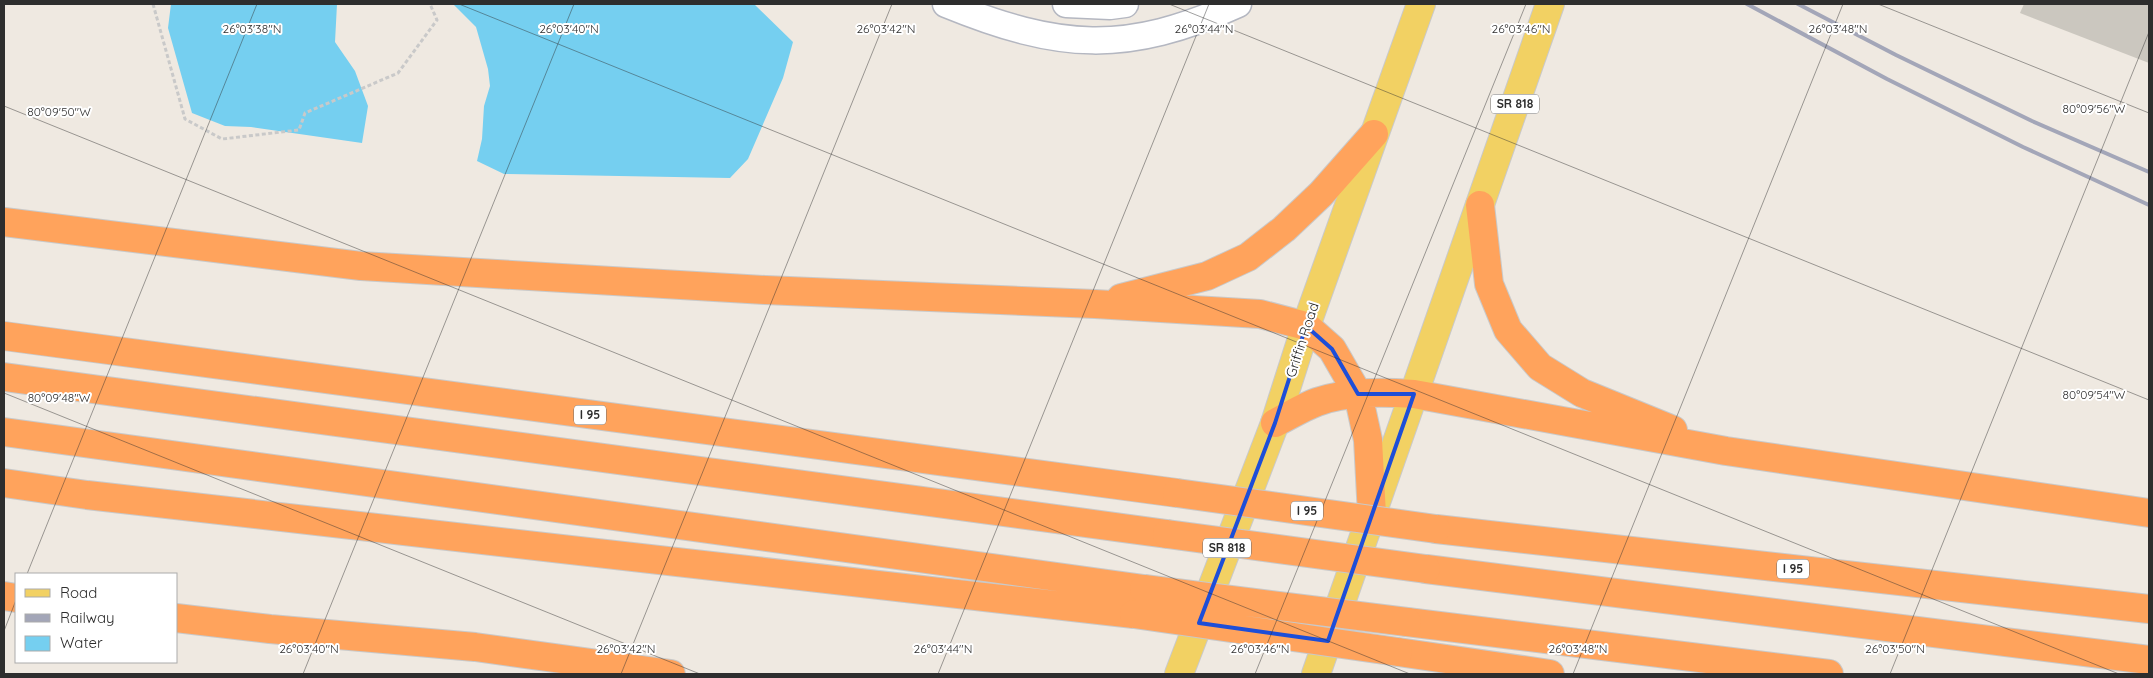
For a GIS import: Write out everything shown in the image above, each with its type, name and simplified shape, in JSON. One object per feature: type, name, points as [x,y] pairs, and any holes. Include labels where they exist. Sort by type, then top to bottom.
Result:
[{"type":"highway","points":[[1095,304],[1207,276],[1248,257],[1284,229],[1321,194],[1374,134]]},
{"type":"highway","points":[[1480,205],[1489,284],[1508,330],[1540,367],[1582,393],[1726,451]]},
{"type":"highway","points":[[4,222],[362,266],[766,290],[1095,304],[1260,314],[1306,326],[1332,349],[1358,394],[1368,440],[1372,515]]},
{"type":"highway","name":"I 95","points":[[4,336],[1436,528],[2149,609]]},
{"type":"highway","points":[[4,377],[1426,569],[2149,660]]},
{"type":"highway","points":[[1275,423],[1317,402],[1338,397],[1385,392],[1414,394],[1726,451],[2149,513]]},
{"type":"highway","points":[[4,432],[1144,589],[1829,674]]},
{"type":"highway","points":[[4,483],[87,495],[1134,614],[1550,674]]},
{"type":"highway","points":[[178,618],[270,629],[475,647],[671,674]]},
{"type":"main road","name":"Griffin Road","points":[[1180,674],[1275,423],[1306,326],[1421,4]]},
{"type":"main road","name":"SR 818","points":[[1316,674],[1550,4]]},
{"type":"street","points":[[946,4],[992,22],[1038,36],[1072,41],[1107,41],[1147,35],[1184,26],[1238,4]]},
{"type":"street","points":[[1066,4],[1110,6],[1125,4]]},
{"type":"path","points":[[153,4],[185,119],[222,139],[299,130],[305,113],[398,74],[437,20],[430,4]]},
{"type":"highlighted area","points":[[1306,326],[1332,349],[1358,394],[1414,394],[1328,641],[1199,623],[1275,423]]},
{"type":"water","points":[[171,4],[337,4],[335,42],[355,71],[368,106],[362,143],[251,127],[225,126],[192,113],[168,28]]},
{"type":"water","points":[[453,4],[754,4],[793,42],[783,78],[748,159],[730,178],[504,174],[477,161],[482,139],[484,106],[490,86],[488,69],[476,27]]},
{"type":"building","points":[[2024,4],[2149,4],[2149,63],[2020,13]]},
{"type":"railway","points":[[1747,4],[1887,79],[2023,147],[2149,205]]},
{"type":"railway","points":[[1798,4],[1896,55],[2032,121],[2149,172]]}]
